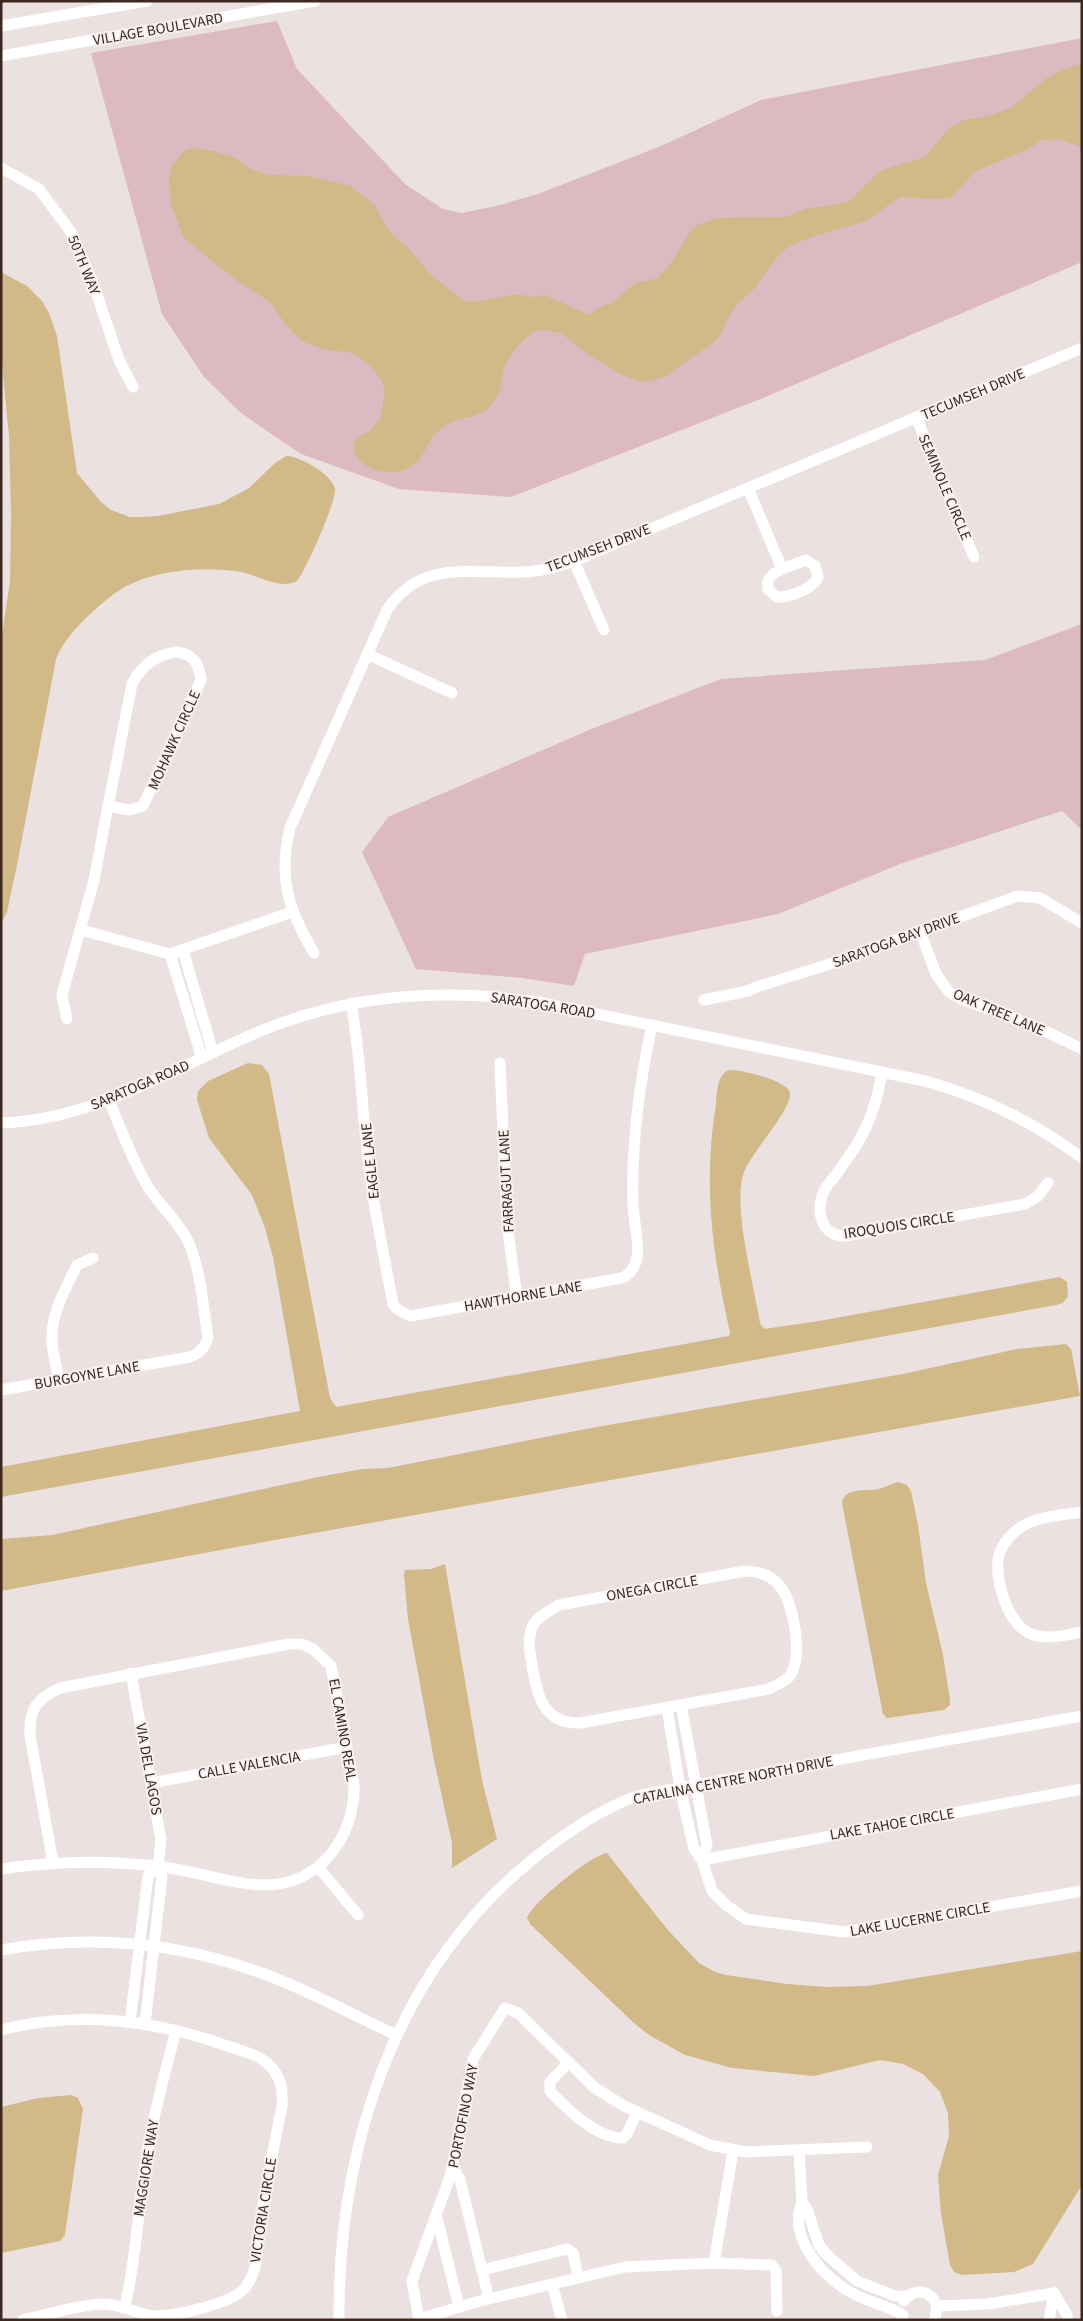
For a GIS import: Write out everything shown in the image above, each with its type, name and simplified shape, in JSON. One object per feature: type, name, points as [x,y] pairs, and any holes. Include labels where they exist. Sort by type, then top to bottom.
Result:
[{"type":"street","name":"VILLAGE BOULEVARD","points":[[1,26],[147,1]]},
{"type":"street","name":"VILLAGE BOULEVARD","points":[[1,56],[315,1]]},
{"type":"street","name":"50TH WAY","points":[[1,168],[39,189],[72,232],[93,283],[119,360],[133,387]]},
{"type":"street","name":"TECUMSEH DRIVE","points":[[314,952],[292,912],[285,880],[284,862],[290,828],[367,654],[392,603],[402,591],[423,578],[447,572],[535,571],[574,561],[1082,348]]},
{"type":"street","name":"SEMINOLE CIRCLE","points":[[916,417],[974,557]]},
{"type":"street","points":[[748,488],[782,569]]},
{"type":"street","points":[[574,561],[604,630]]},
{"type":"street","name":"MOHAWK CIRCLE","points":[[67,1020],[62,995],[94,880],[128,697],[135,677],[150,662],[162,655],[176,652],[190,656],[200,667],[201,680],[147,801],[137,810],[108,806]]},
{"type":"street","points":[[367,654],[452,693]]},
{"type":"street","name":"SARATOGA BAY DRIVE","points":[[704,1000],[748,991],[827,965],[1011,898],[1026,895],[1047,901],[1082,923]]},
{"type":"street","points":[[81,930],[170,954],[292,912]]},
{"type":"street","name":"OAK TREE LANE","points":[[920,931],[936,974],[949,992],[961,999],[1016,1018],[1082,1049]]},
{"type":"street","points":[[183,950],[213,1053]]},
{"type":"street","points":[[170,954],[202,1058]]},
{"type":"street","name":"SARATOGA ROAD","points":[[1,1123],[45,1119],[71,1113],[109,1100],[294,1019],[351,1004],[415,995],[473,994],[538,1002],[882,1072],[954,1089],[986,1101],[1039,1128],[1082,1158]]},
{"type":"street","name":"EAGLE LANE","points":[[351,1004],[361,1064],[366,1138],[375,1206],[393,1304],[403,1313]]},
{"type":"street","name":"HAWTHORNE LANE","points":[[403,1313],[417,1316],[517,1298],[622,1278],[634,1270],[637,1264],[632,1173],[633,1138],[636,1104],[652,1025]]},
{"type":"street","name":"FARRAGUT LANE","points":[[500,1063],[507,1223],[517,1298]]},
{"type":"street","name":"IROQUOIS CIRCLE","points":[[882,1072],[875,1103],[867,1126],[856,1147],[827,1185],[821,1200],[822,1221],[832,1233],[846,1236],[1025,1204],[1037,1197],[1048,1183]]},
{"type":"street","name":"BURGOYNE LANE","points":[[1,1390],[172,1360],[196,1354],[202,1350],[208,1337],[190,1245],[178,1225],[159,1202],[142,1176],[109,1100]]},
{"type":"street","points":[[58,1380],[52,1334],[54,1318],[77,1264],[93,1258]]},
{"type":"street","points":[[1082,1512],[1042,1519],[1023,1526],[1007,1540],[998,1558],[1009,1613],[1021,1627],[1028,1632],[1046,1637],[1082,1632]]},
{"type":"street","name":"ONEGA CIRCLE","points":[[745,1571],[756,1571],[768,1576],[780,1586],[789,1598],[798,1651],[795,1665],[789,1676],[769,1689],[667,1708],[580,1723],[569,1723],[560,1720],[542,1706],[537,1694],[528,1642],[533,1626],[542,1615],[558,1605],[745,1571]]},
{"type":"street","name":"EL CAMINO REAL","points":[[1,1869],[53,1863],[88,1862],[158,1866],[264,1885],[293,1880],[318,1867],[334,1852],[342,1840],[352,1813],[354,1784],[331,1666],[318,1652],[302,1644],[289,1644],[131,1673],[60,1688],[46,1695],[35,1706],[29,1719],[30,1735],[53,1863]]},
{"type":"street","name":"VIA DEL LAGOS","points":[[131,1673],[160,1833],[158,1866],[162,1876],[155,1946]]},
{"type":"street","points":[[681,1705],[696,1784]]},
{"type":"street","points":[[667,1708],[680,1788]]},
{"type":"street","name":"CATALINA CENTRE NORTH DRIVE","points":[[339,2320],[340,2254],[351,2179],[369,2106],[396,2035],[427,1977],[446,1949],[489,1898],[513,1875],[566,1834],[623,1801],[696,1784],[1082,1716]]},
{"type":"street","name":"CALLE VALENCIA","points":[[151,1783],[348,1747]]},
{"type":"street","name":"LAKE LUCERNE CIRCLE","points":[[696,1784],[707,1845],[702,1860]]},
{"type":"street","name":"LAKE LUCERNE CIRCLE","points":[[680,1788],[694,1849],[702,1860],[712,1891],[726,1905],[746,1919],[844,1932],[1082,1891]]},
{"type":"street","name":"LAKE TAHOE CIRCLE","points":[[702,1860],[1082,1789]]},
{"type":"street","name":"VIA DEL LAGOS","points":[[140,1945],[148,1876],[158,1866]]},
{"type":"street","points":[[318,1867],[358,1915]]},
{"type":"street","points":[[1,1950],[82,1942],[155,1946],[202,1954],[266,1974],[396,2035]]},
{"type":"street","points":[[130,2022],[140,1945]]},
{"type":"street","points":[[145,2024],[155,1946]]},
{"type":"street","name":"PORTOFINO WAY","points":[[777,2311],[776,2271],[772,2265],[714,2263],[643,2265],[578,2277],[489,2299],[453,2312],[419,2319],[412,2282],[453,2166],[473,2059],[505,2008],[518,2013],[595,2088],[637,2112],[697,2140],[733,2151],[867,2147]]},
{"type":"street","name":"VICTORIA CIRCLE","points":[[1,2030],[74,2020],[145,2024],[176,2030],[222,2044],[264,2061],[272,2067],[281,2084],[282,2106],[259,2232],[256,2263],[252,2277],[245,2288],[233,2297],[220,2303],[156,2316],[125,2306],[101,2304],[23,2320]]},
{"type":"street","name":"MAGGIORE WAY","points":[[125,2306],[133,2271],[135,2233],[145,2162],[158,2097],[176,2030]]},
{"type":"street","points":[[569,2062],[550,2082],[550,2091],[584,2122],[612,2136],[623,2138],[627,2134],[637,2112]]},
{"type":"street","points":[[799,2150],[802,2202],[807,2210],[819,2245],[857,2281],[895,2296],[909,2296],[918,2292],[924,2292],[933,2298],[937,2306],[935,2320]]},
{"type":"street","points":[[714,2263],[733,2151]]},
{"type":"street","points":[[453,2166],[460,2180],[489,2299]]},
{"type":"street","points":[[802,2202],[798,2210],[798,2221],[807,2252],[827,2274],[851,2293],[892,2308],[904,2318]]},
{"type":"street","points":[[436,2214],[453,2312]]},
{"type":"street","points":[[807,2252],[819,2245]]},
{"type":"street","points":[[482,2270],[567,2249],[572,2252],[578,2277]]},
{"type":"street","points":[[552,2284],[562,2320]]},
{"type":"street","points":[[937,2306],[988,2304],[1054,2293]]},
{"type":"street","points":[[1049,2320],[1054,2293]]},
{"type":"street","points":[[1054,2293],[1068,2320]]},
{"type":"street","points":[[904,2318],[903,2306],[909,2296]]},
{"type":"shaded area","points":[[277,21],[297,69],[405,184],[443,209],[462,213],[538,194],[661,146],[761,100],[1082,38],[1082,262],[763,398],[511,497],[399,489],[301,454],[241,413],[204,377],[162,314],[91,53]]},
{"type":"shaded area","points":[[1082,64],[1082,147],[1059,139],[1042,140],[1028,149],[974,172],[951,198],[900,197],[866,221],[811,237],[788,247],[777,257],[755,288],[738,303],[720,336],[713,343],[666,376],[655,380],[641,382],[620,374],[586,353],[561,333],[535,331],[521,342],[509,358],[504,369],[500,391],[492,404],[482,412],[454,421],[439,430],[417,461],[410,467],[399,471],[385,472],[372,469],[360,461],[354,451],[357,438],[371,430],[380,419],[385,392],[381,379],[368,364],[353,353],[323,349],[302,341],[286,325],[270,302],[233,278],[183,237],[171,203],[169,179],[172,165],[184,151],[192,148],[234,157],[253,170],[270,175],[308,176],[351,186],[375,205],[388,230],[411,251],[428,272],[461,299],[472,302],[517,294],[531,297],[545,295],[589,315],[598,308],[611,303],[636,283],[658,278],[670,264],[692,229],[699,224],[718,218],[786,217],[805,209],[848,202],[879,172],[925,157],[950,127],[964,120],[988,116],[1012,107],[1044,80],[1064,69]]},
{"type":"shaded area","points":[[1,272],[27,286],[42,301],[49,313],[57,336],[77,473],[101,502],[111,510],[130,517],[158,516],[219,504],[249,488],[275,463],[286,456],[307,462],[315,467],[333,483],[335,489],[331,507],[320,536],[297,581],[284,584],[242,572],[212,569],[165,573],[136,582],[113,594],[69,636],[56,659],[18,860],[7,912],[1,924],[1,641],[10,582],[11,514],[9,436],[1,354]]},
{"type":"shaded area","points":[[1082,624],[1082,830],[1062,811],[900,864],[778,914],[585,954],[574,986],[522,978],[416,969],[362,852],[388,817],[589,730],[721,679],[985,660]]},
{"type":"shaded area","points":[[248,1063],[262,1065],[269,1074],[330,1398],[336,1407],[729,1336],[714,1247],[711,1219],[710,1163],[717,1089],[722,1075],[729,1070],[743,1071],[773,1080],[782,1084],[790,1093],[789,1101],[778,1121],[747,1166],[743,1175],[741,1189],[742,1227],[760,1323],[764,1329],[819,1321],[1060,1277],[1067,1282],[1068,1296],[1063,1303],[1056,1305],[1,1497],[1,1467],[300,1411],[273,1257],[265,1228],[252,1195],[209,1138],[197,1100],[198,1091],[208,1081]]},
{"type":"shaded area","points":[[1066,1344],[1071,1349],[1080,1396],[1,1591],[1,1539],[52,1535],[323,1476],[363,1469],[388,1468],[591,1428],[903,1374],[1017,1349]]},
{"type":"shaded area","points":[[898,1482],[907,1485],[911,1491],[926,1583],[943,1655],[950,1705],[944,1710],[887,1718],[883,1714],[842,1503],[847,1494],[852,1492],[879,1489]]},
{"type":"shaded area","points":[[445,1564],[482,1780],[497,1839],[452,1868],[452,1843],[434,1760],[408,1619],[404,1575],[405,1570],[431,1569]]},
{"type":"shaded area","points":[[607,1853],[667,1929],[699,1963],[715,1972],[726,1975],[787,1984],[827,1987],[867,1986],[1082,1951],[1082,2185],[1033,2264],[1014,2272],[962,2275],[954,2272],[950,2265],[941,2214],[938,2175],[949,2136],[948,2113],[940,2092],[923,2074],[903,2064],[880,2060],[814,2076],[732,2068],[685,2055],[649,2035],[635,2024],[531,1925],[527,1918],[550,1891],[588,1862]]},
{"type":"shaded area","points":[[71,2095],[78,2098],[83,2109],[65,2235],[60,2241],[1,2253],[1,2107],[38,2098]]}]
